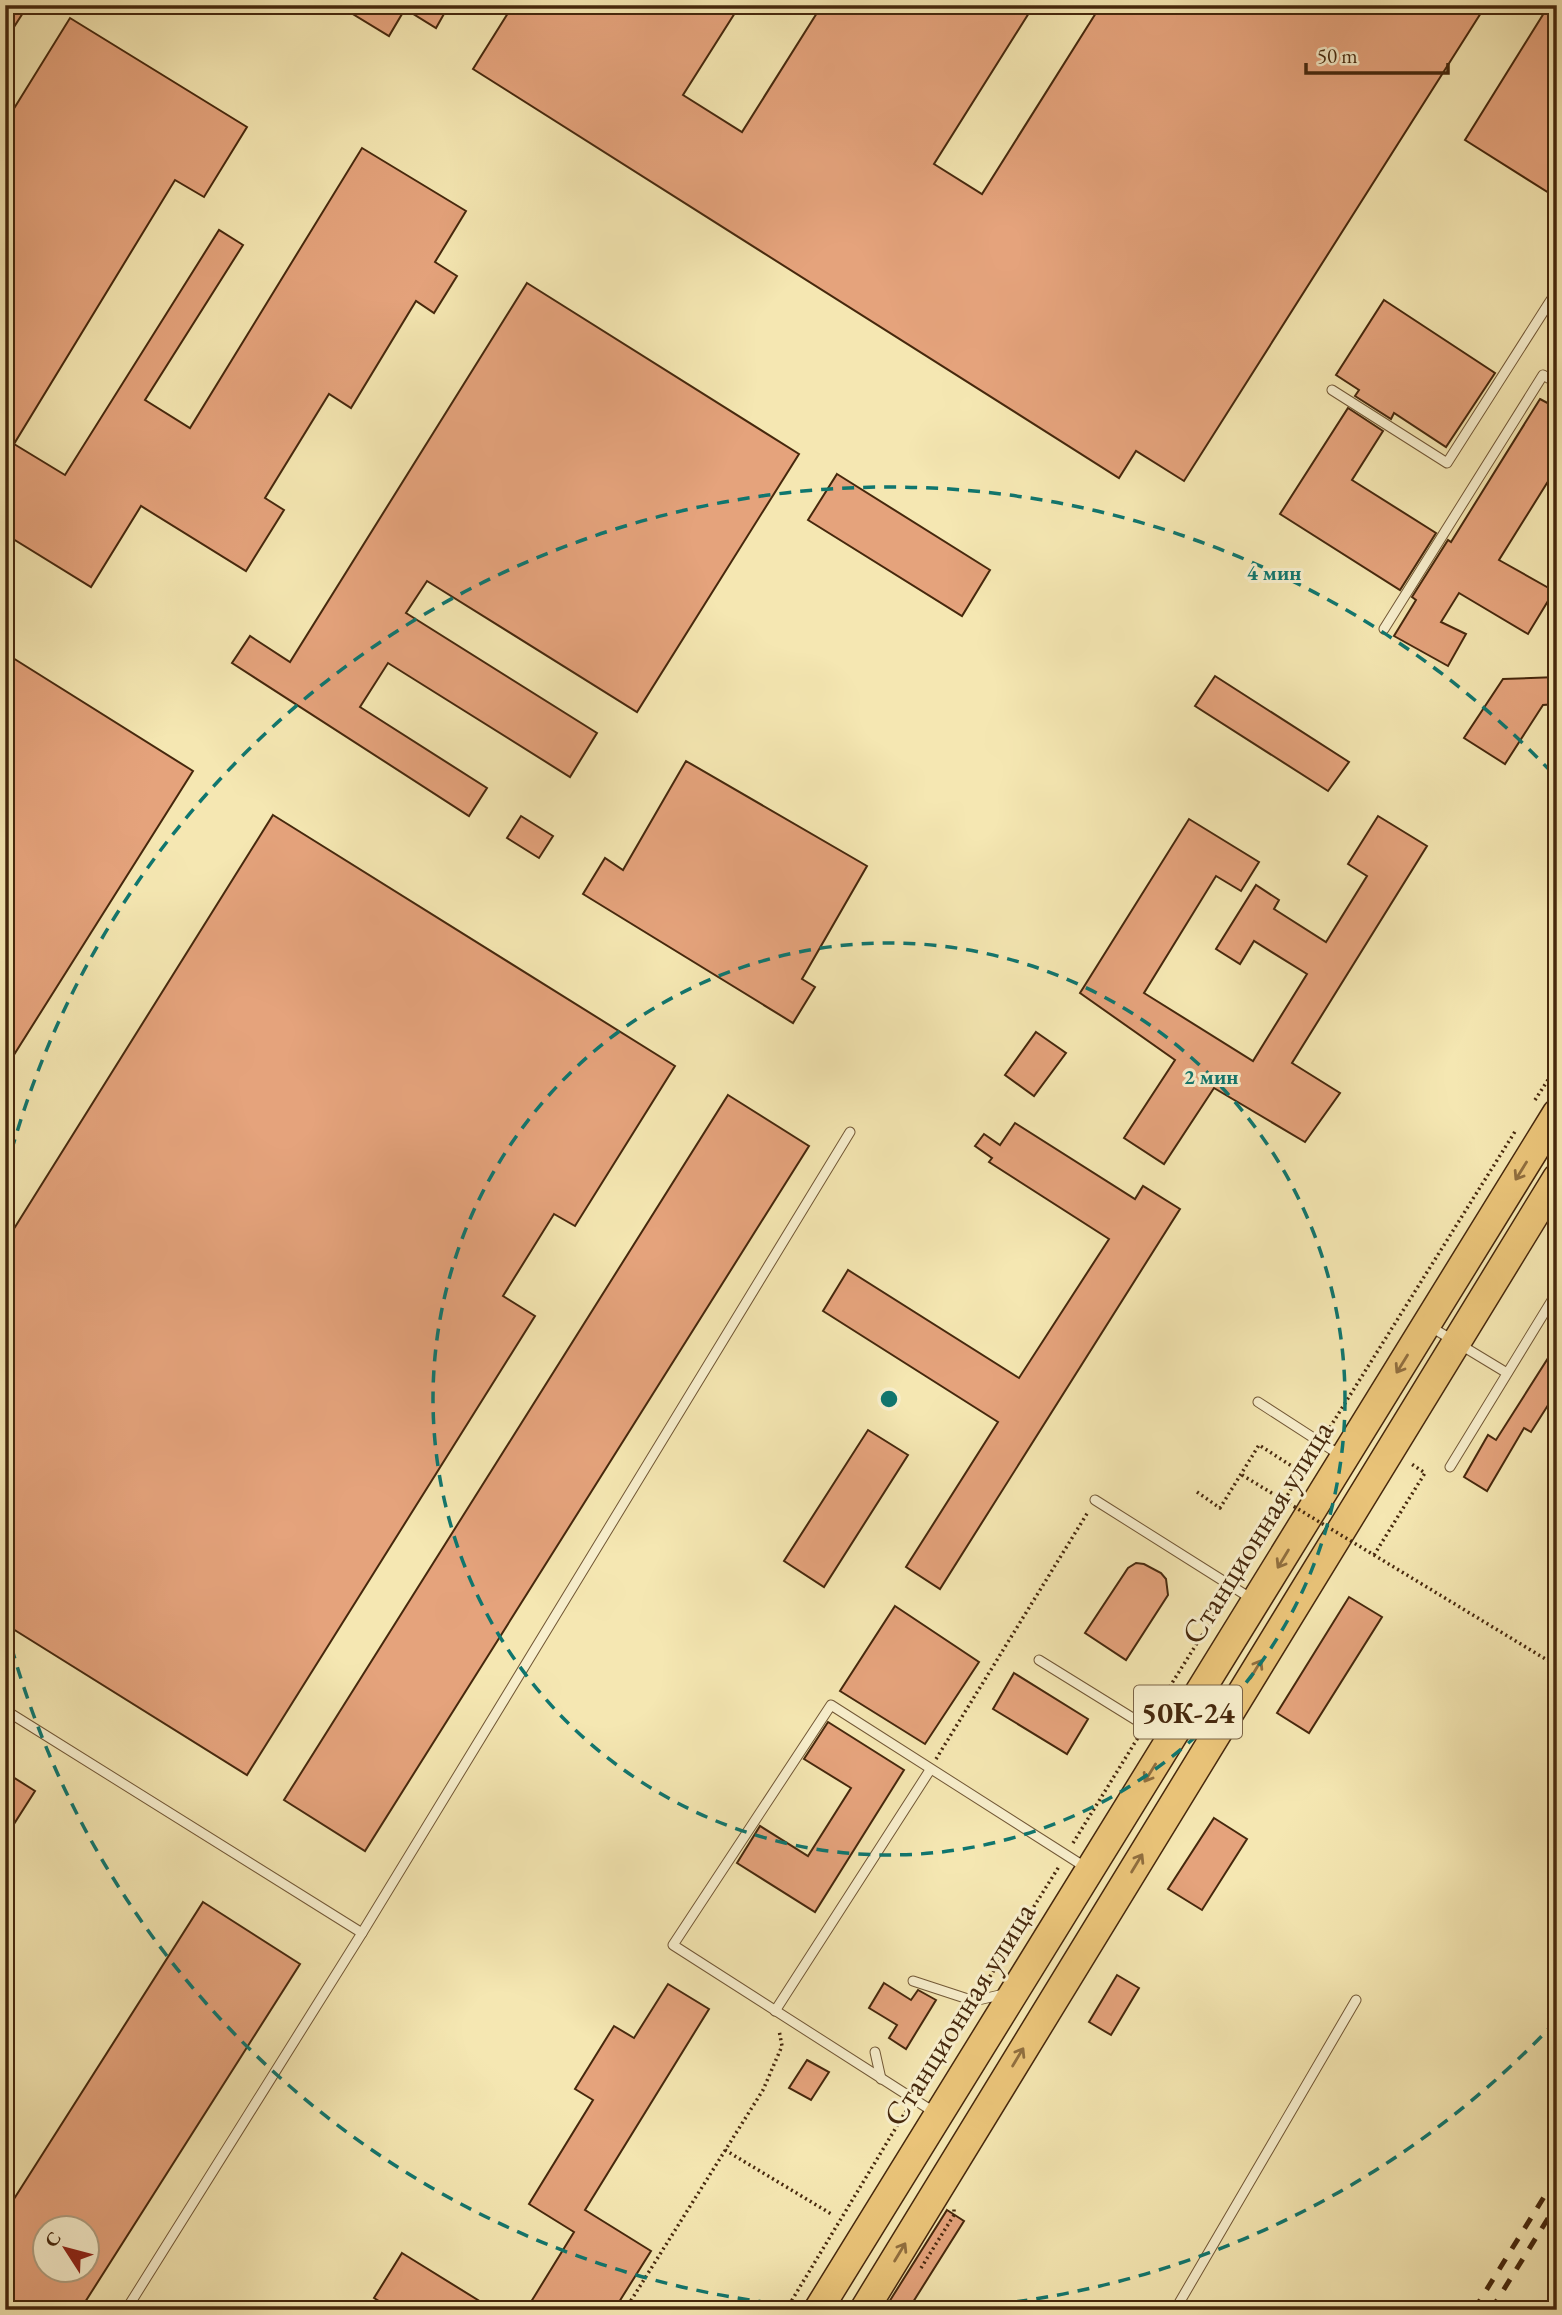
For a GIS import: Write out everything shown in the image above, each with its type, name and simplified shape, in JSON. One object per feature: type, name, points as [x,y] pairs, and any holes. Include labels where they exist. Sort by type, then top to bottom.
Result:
[{"type":"main road","name":"Станционная улица","points":[[818,2310],[1557,1113]]},
{"type":"main road","name":"50К-24","points":[[864,2310],[1557,1178]]},
{"type":"lane","points":[[1332,390],[1447,463],[1553,297],[1557,299]]},
{"type":"lane","points":[[1384,629],[1543,374],[1557,383]]},
{"type":"lane","points":[[126,2310],[362,1933],[850,1132]]},
{"type":"lane","points":[[1450,1467],[1557,1292]]},
{"type":"lane","points":[[1426,1324],[1507,1373]]},
{"type":"lane","points":[[1258,1402],[1344,1458]]},
{"type":"lane","points":[[1095,1500],[1257,1602]]},
{"type":"lane","points":[[1039,1660],[1170,1741]]},
{"type":"lane","points":[[938,2115],[673,1945],[831,1705],[1090,1870]]},
{"type":"lane","points":[[5,1710],[362,1933]]},
{"type":"lane","points":[[775,2011],[930,1770]]},
{"type":"lane","points":[[914,1980],[974,2001],[1016,1991]]},
{"type":"lane","points":[[1175,2310],[1356,2000]]},
{"type":"lane","points":[[875,2052],[881,2079]]},
{"type":"path","points":[[1197,1492],[1220,1508],[1259,1445],[1301,1472]]},
{"type":"path","points":[[1374,1555],[1425,1472]]},
{"type":"path","points":[[1242,1475],[1557,1666]]},
{"type":"path","points":[[930,1770],[1095,1500]]},
{"type":"path","points":[[625,2310],[763,2090],[782,2046],[775,2011]]},
{"type":"path","points":[[786,2310],[914,2099]]},
{"type":"path","points":[[725,2150],[834,2215]]},
{"type":"path","points":[[921,2268],[954,2215]]},
{"type":"building","points":[[5,5],[28,5],[5,41]]},
{"type":"building","points":[[338,5],[449,5],[436,28],[405,9],[389,36]]},
{"type":"building","points":[[513,5],[740,5],[683,95],[742,132],[822,5],[1034,5],[934,164],[982,194],[1101,5],[1486,5],[1184,481],[1136,451],[1119,478],[473,69]]},
{"type":"building","points":[[1549,5],[1557,5],[1557,198],[1465,140]]},
{"type":"building","points":[[70,18],[247,127],[204,197],[175,180],[14,444],[65,475],[219,230],[243,245],[145,400],[190,428],[362,148],[466,211],[435,262],[457,276],[434,313],[416,301],[351,408],[329,394],[265,498],[284,510],[246,571],[141,506],[91,587],[5,534],[5,123]]},
{"type":"building","points":[[527,283],[799,454],[637,712],[427,581],[406,613],[597,733],[570,777],[388,663],[360,707],[487,788],[469,816],[232,663],[250,636],[290,662]]},
{"type":"building","points":[[1384,300],[1495,373],[1446,447],[1394,413],[1391,419],[1355,396],[1359,390],[1336,375]]},
{"type":"building","points":[[1540,399],[1557,408],[1557,467],[1499,560],[1554,591],[1528,634],[1459,593],[1441,622],[1466,634],[1448,666],[1394,636],[1416,600],[1412,597],[1448,540],[1451,542]]},
{"type":"building","points":[[1348,408],[1383,431],[1352,480],[1436,533],[1400,590],[1280,514]]},
{"type":"building","points":[[837,474],[990,570],[962,616],[808,520]]},
{"type":"building","points":[[5,653],[193,771],[5,1069]]},
{"type":"building","points":[[1215,676],[1349,762],[1328,791],[1195,706]]},
{"type":"building","points":[[1557,677],[1557,704],[1543,705],[1505,764],[1464,738],[1503,679]]},
{"type":"building","points":[[686,761],[867,866],[802,979],[815,987],[793,1023],[583,894],[605,858],[623,870]]},
{"type":"building","points":[[273,815],[675,1066],[575,1226],[554,1214],[503,1296],[535,1316],[247,1775],[5,1624],[5,1243]]},
{"type":"building","points":[[521,816],[553,836],[539,858],[507,838]]},
{"type":"building","points":[[1378,816],[1427,846],[1292,1063],[1340,1093],[1305,1142],[1214,1088],[1164,1164],[1124,1138],[1175,1060],[1080,993],[1189,819],[1259,862],[1241,891],[1216,876],[1144,993],[1253,1061],[1307,974],[1254,941],[1240,964],[1216,949],[1256,885],[1279,900],[1274,909],[1326,942],[1367,876],[1348,864]]},
{"type":"building","points":[[1036,1032],[1066,1053],[1034,1096],[1005,1075]]},
{"type":"building","points":[[728,1095],[809,1146],[365,1851],[284,1800]]},
{"type":"building","points":[[1015,1123],[1135,1199],[1143,1186],[1180,1209],[940,1589],[906,1567],[998,1422],[823,1311],[848,1270],[1019,1378],[1109,1239],[989,1162],[992,1158],[975,1146],[984,1134],[1000,1145]]},
{"type":"building","points":[[1557,1344],[1557,1391],[1531,1432],[1524,1428],[1487,1491],[1464,1477],[1488,1435],[1496,1440]]},
{"type":"building","points":[[868,1430],[908,1455],[824,1587],[784,1561]]},
{"type":"building","points":[[1136,1563],[1161,1573],[1166,1579],[1168,1595],[1126,1660],[1085,1633],[1128,1568]]},
{"type":"building","points":[[1349,1597],[1382,1617],[1309,1733],[1277,1713]]},
{"type":"building","points":[[895,1606],[979,1662],[925,1744],[840,1691]]},
{"type":"building","points":[[1014,1673],[1088,1719],[1067,1754],[993,1709]]},
{"type":"building","points":[[828,1722],[904,1770],[815,1912],[737,1863],[760,1826],[808,1856],[851,1788],[804,1759]]},
{"type":"building","points":[[5,1772],[35,1791],[5,1838]]},
{"type":"building","points":[[1214,1818],[1247,1839],[1202,1910],[1168,1889]]},
{"type":"building","points":[[203,1902],[300,1964],[102,2275],[102,2214],[32,2214],[32,2284],[97,2284],[80,2310],[5,2310],[5,2213]]},
{"type":"building","points":[[1117,1975],[1139,1988],[1111,2035],[1089,2022]]},
{"type":"building","points":[[884,1983],[911,2000],[918,1990],[936,2000],[906,2049],[889,2038],[897,2025],[869,2008]]},
{"type":"building","points":[[668,1984],[709,2009],[585,2210],[651,2251],[614,2310],[526,2310],[574,2232],[529,2204],[593,2100],[575,2089],[614,2026],[634,2038]]},
{"type":"building","points":[[807,2060],[829,2072],[811,2100],[789,2088]]},
{"type":"building","points":[[947,2210],[964,2221],[908,2310],[884,2310]]},
{"type":"building","points":[[402,2253],[494,2310],[394,2310],[374,2298]]},
{"type":"railway","points":[[1474,2310],[1557,2176]]},
{"type":"railway","points":[[1491,2310],[1557,2204]]}]
